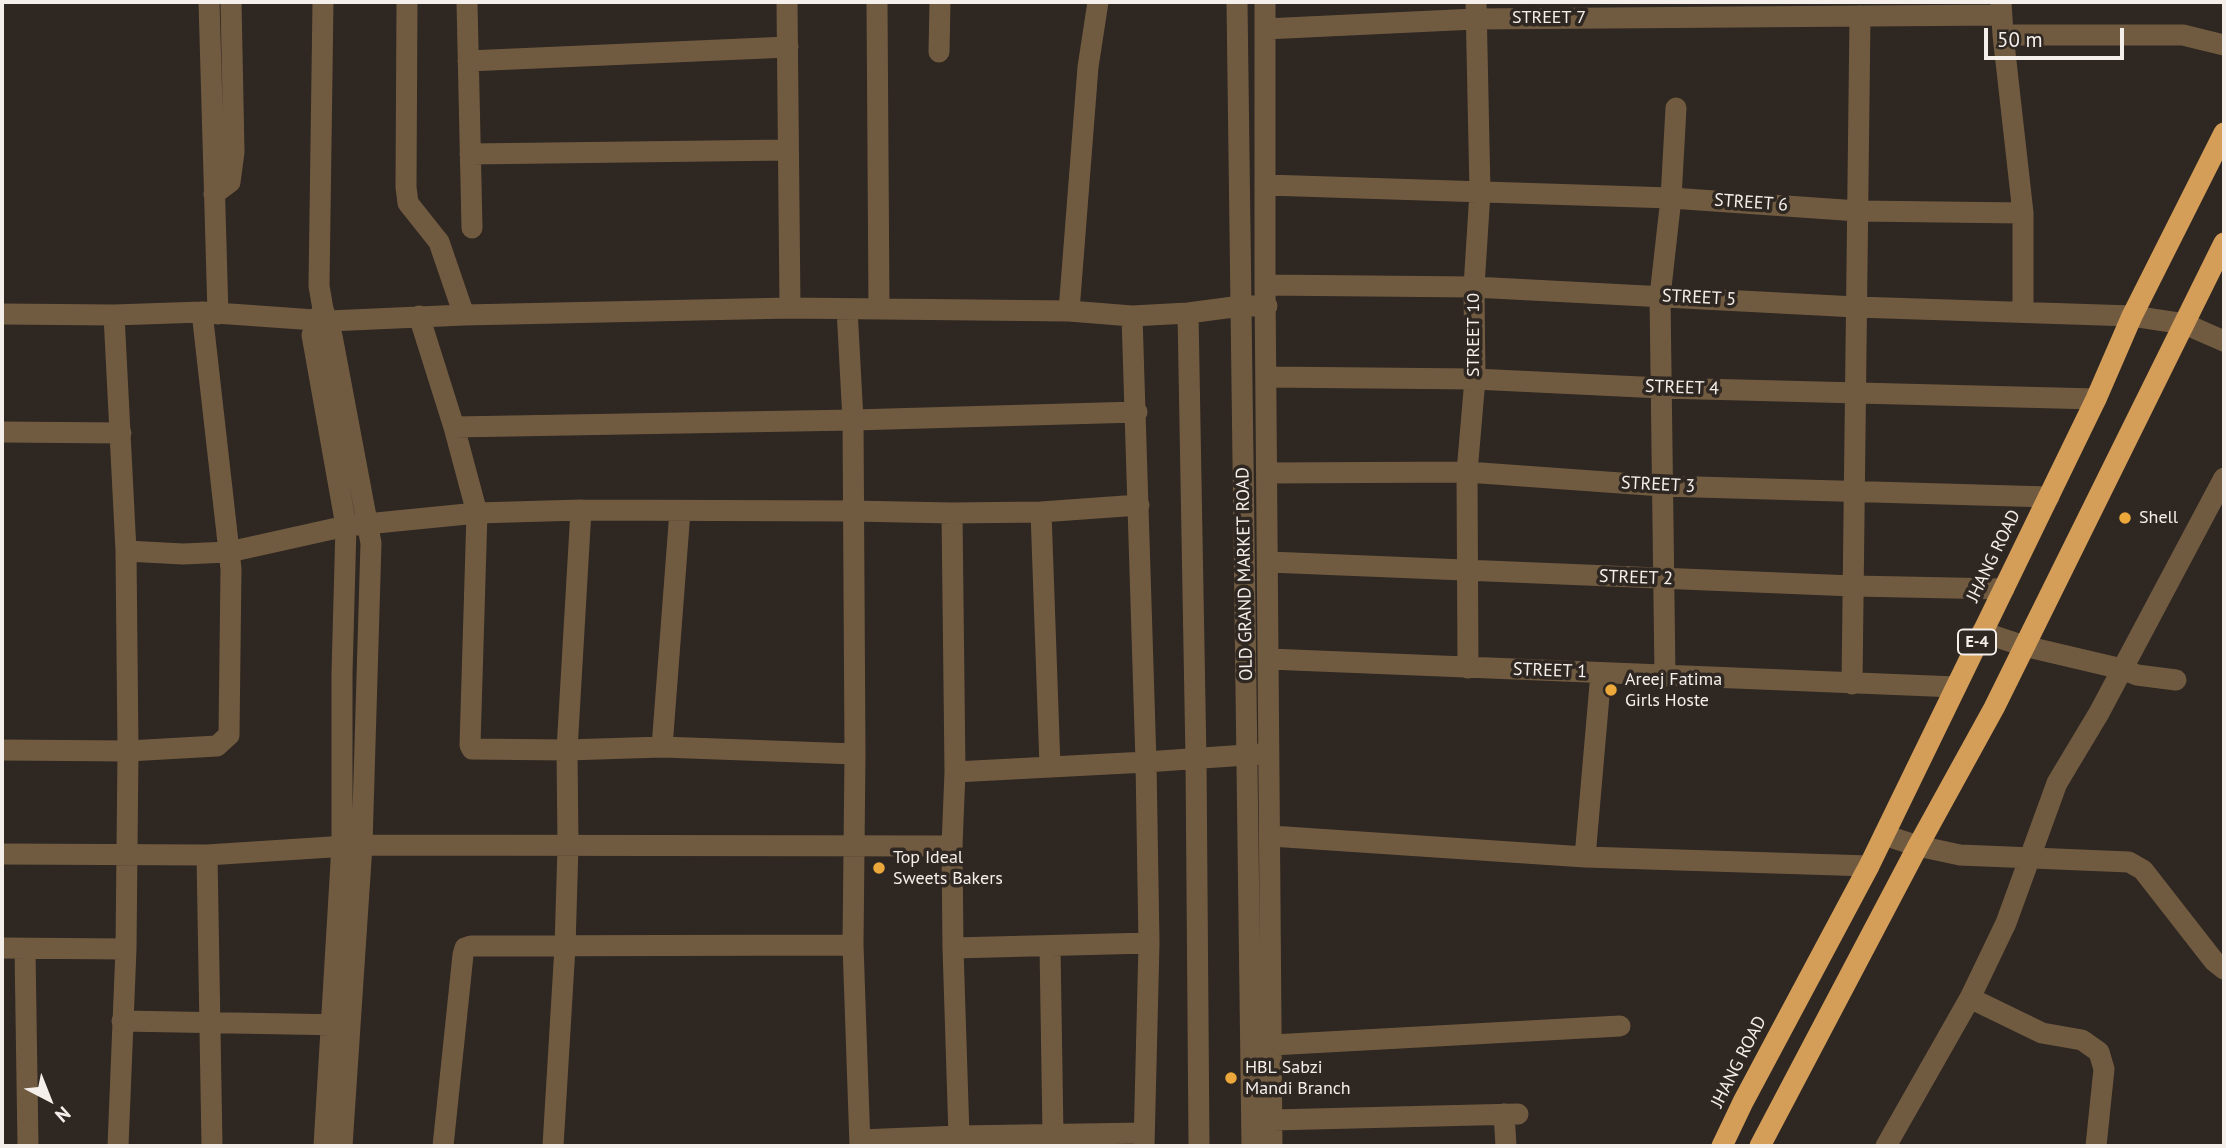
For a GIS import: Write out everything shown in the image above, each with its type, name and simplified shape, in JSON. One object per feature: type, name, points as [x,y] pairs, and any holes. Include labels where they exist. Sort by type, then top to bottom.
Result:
[{"type":"highway","name":"JHANG ROAD","points":[[1722,1146],[1869,866],[2096,399],[2132,316],[2224,133]]},
{"type":"highway","name":"E-4","points":[[1760,1146],[1994,708],[2224,243]]},
{"type":"street","points":[[2,750],[128,751],[217,746],[229,735],[231,569],[210,313],[214,194],[209,2]]},
{"type":"street","points":[[214,194],[230,183],[234,152],[231,2]]},
{"type":"street","points":[[323,2],[319,286],[323,317],[312,335],[357,525],[370,543],[371,569],[341,1024],[342,1146]]},
{"type":"street","points":[[407,2],[408,203],[439,242],[464,315]]},
{"type":"street","points":[[467,2],[472,228]]},
{"type":"street","points":[[787,2],[790,308]]},
{"type":"street","points":[[877,2],[879,309]]},
{"type":"street","points":[[939,52],[940,2]]},
{"type":"street","points":[[1069,311],[1088,67],[1098,2]]},
{"type":"street","name":"OLD GRAND MARKET ROAD","points":[[1237,2],[1252,1146]]},
{"type":"street","name":"OLD GRAND MARKET ROAD","points":[[1265,2],[1272,1146]]},
{"type":"street","name":"STREET 7","points":[[1265,29],[1476,10],[2002,17],[2183,35],[2224,45]]},
{"type":"street","name":"STREET 10","points":[[1468,668],[1467,472],[1475,379],[1474,287],[1480,191],[1476,10]]},
{"type":"street","points":[[1852,684],[1860,16]]},
{"type":"street","points":[[2002,17],[2024,213],[2024,312]]},
{"type":"street","points":[[468,61],[788,47]]},
{"type":"street","points":[[1665,676],[1660,296],[1671,198],[1676,108]]},
{"type":"street","points":[[470,154],[788,150]]},
{"type":"street","name":"STREET 6","points":[[1266,185],[1671,198],[1858,211],[2024,213]]},
{"type":"street","name":"STREET 5","points":[[2,314],[210,313],[323,317],[790,308],[1069,311],[1132,316],[1188,313],[1241,306],[1266,295],[1474,287],[1856,307],[2132,316],[2185,324],[2224,341]]},
{"type":"street","points":[[847,309],[853,420],[853,945],[860,1143],[958,1136],[1053,1135],[1144,1139],[1149,943],[1137,412],[1132,316]]},
{"type":"street","points":[[1188,313],[1196,759],[1199,1146]]},
{"type":"street","points":[[114,315],[126,551],[128,751],[127,949],[118,1146]]},
{"type":"street","points":[[419,316],[454,427],[477,513],[470,745],[476,750],[662,747],[855,754]]},
{"type":"street","name":"STREET 4","points":[[1268,377],[1475,379],[1661,388],[2096,399]]},
{"type":"street","points":[[454,427],[1137,412]]},
{"type":"street","points":[[2,432],[121,433]]},
{"type":"street","name":"STREET 3","points":[[1268,473],[1467,472],[1662,486],[2049,497]]},
{"type":"street","points":[[1886,1146],[1970,998],[2006,923],[2057,783],[2099,713],[2224,478]]},
{"type":"street","points":[[126,551],[183,554],[229,552],[357,525],[477,513],[581,510],[1041,512],[1139,505]]},
{"type":"street","points":[[553,1146],[565,947],[567,750],[581,510]]},
{"type":"street","points":[[662,747],[680,511]]},
{"type":"street","points":[[1041,512],[1050,766]]},
{"type":"street","points":[[951,513],[955,772],[952,846],[953,948],[958,1136]]},
{"type":"street","name":"STREET 2","points":[[1269,562],[1853,586],[2004,589]]},
{"type":"street","points":[[1982,632],[2024,646],[2137,675],[2176,680]]},
{"type":"street","name":"STREET 1","points":[[1269,659],[1956,687]]},
{"type":"street","points":[[1585,857],[1601,673]]},
{"type":"street","points":[[955,772],[1269,753]]},
{"type":"street","points":[[1884,835],[1960,855],[2129,862],[2143,870],[2214,961],[2224,969]]},
{"type":"street","points":[[1270,836],[1585,857],[1869,866]]},
{"type":"street","points":[[2,854],[207,855],[352,845],[952,846]]},
{"type":"street","points":[[207,855],[212,1146]]},
{"type":"street","points":[[953,948],[1149,943]]},
{"type":"street","points":[[443,1146],[465,948],[853,945]]},
{"type":"street","points":[[1050,946],[1053,1135]]},
{"type":"street","points":[[2,948],[127,949]]},
{"type":"street","points":[[25,948],[28,1146]]},
{"type":"street","points":[[1970,998],[2042,1034],[2082,1040],[2099,1052],[2104,1069],[2096,1146]]},
{"type":"street","points":[[122,1021],[341,1024]]},
{"type":"street","points":[[324,1146],[341,1024]]},
{"type":"street","points":[[1272,1045],[1620,1026]]},
{"type":"street","points":[[1272,1120],[1511,1114],[1506,1146]]},
{"type":"place","name":"Shell","points":[[2125,518]]},
{"type":"place","name":"Areej Fatima Girls Hoste","points":[[1611,690]]},
{"type":"place","name":"Top Ideal Sweets Bakers","points":[[879,868]]},
{"type":"place","name":"HBL Sabzi Mandi Branch","points":[[1231,1078]]}]
